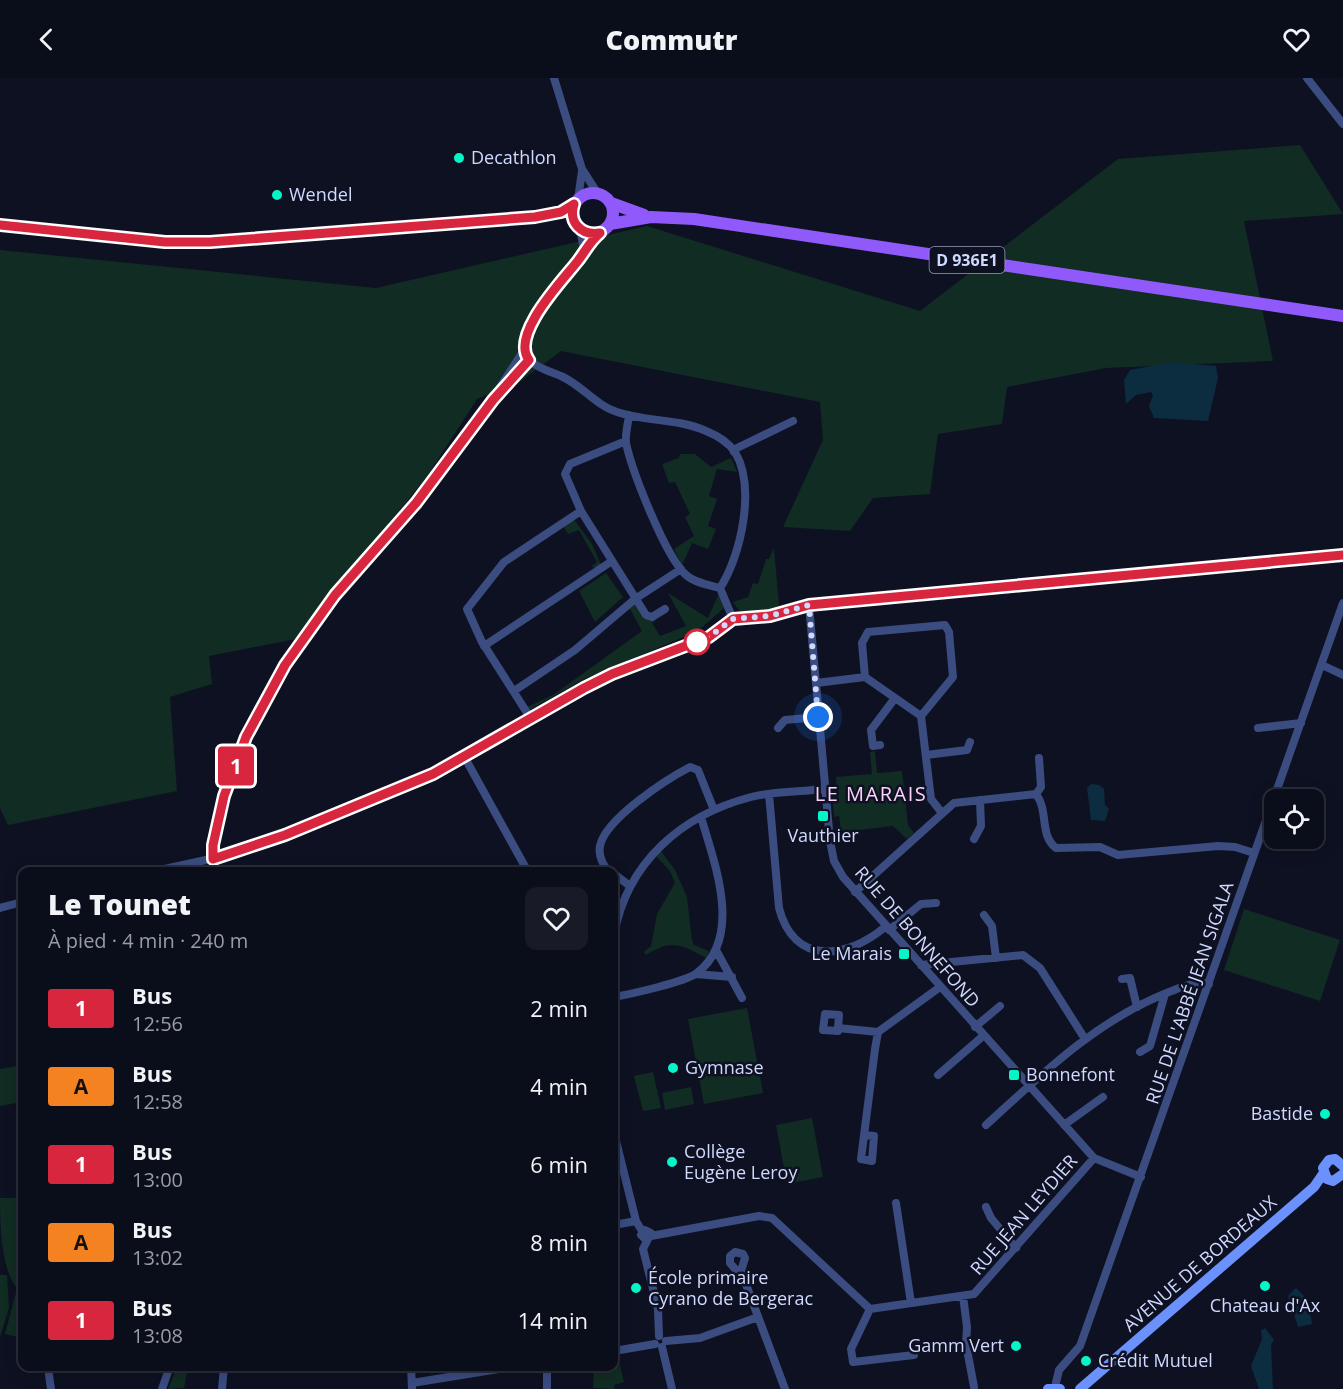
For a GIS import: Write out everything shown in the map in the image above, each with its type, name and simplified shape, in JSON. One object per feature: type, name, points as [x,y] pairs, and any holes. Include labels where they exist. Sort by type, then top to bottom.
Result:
[{"type":"main road","points":[[0,225],[165,242],[210,242],[535,217],[561,212],[591,193],[598,194],[610,203],[613,217],[610,224],[600,233],[593,234],[578,227],[535,217]]},
{"type":"main road","points":[[576,201],[572,214],[578,227]]},
{"type":"main road","name":"D 936E1","points":[[610,203],[651,216],[746,226],[1343,316]]},
{"type":"main road","name":"D 936E1","points":[[610,224],[651,216]]},
{"type":"main road","points":[[1328,1177],[1325,1163],[1340,1161]]},
{"type":"main road","name":"AVENUE DE BORDEAUX","points":[[1080,1389],[1314,1187],[1328,1177],[1343,1174]]},
{"type":"street","points":[[554,78],[582,169],[598,194]]},
{"type":"street","points":[[1307,78],[1343,124]]},
{"type":"street","points":[[576,201],[582,169]]},
{"type":"street","points":[[578,227],[583,236],[584,251]]},
{"type":"street","points":[[214,867],[213,845],[224,796],[246,737],[285,665],[335,595],[416,503],[493,400],[524,350],[526,336],[552,290],[600,233]]},
{"type":"street","points":[[524,350],[529,360],[565,378],[615,412],[683,423],[722,439],[735,452],[744,486],[745,512],[741,538],[720,588],[733,619]]},
{"type":"street","points":[[493,400],[529,360]]},
{"type":"street","points":[[629,415],[626,441],[656,523],[686,576],[720,588]]},
{"type":"street","points":[[735,452],[737,448],[793,421]]},
{"type":"street","points":[[626,441],[570,464],[566,470],[567,480],[582,511],[649,617],[665,609]]},
{"type":"street","points":[[531,719],[484,646],[466,613],[468,605],[504,562],[582,511]]},
{"type":"street","points":[[175,867],[213,859],[285,835],[395,790],[465,758],[612,674],[709,637],[733,619],[770,616],[809,605],[1343,555]]},
{"type":"street","points":[[484,646],[612,561]]},
{"type":"street","points":[[514,691],[575,650],[635,598],[681,569]]},
{"type":"street","name":"RUE DE L'ABBÉ JEAN SIGALA","points":[[1055,1388],[1059,1370],[1080,1346],[1343,603]]},
{"type":"street","name":"RUE DE BONNEFOND","points":[[809,605],[824,789],[834,861],[855,892],[1094,1158],[1141,1177]]},
{"type":"street","points":[[865,677],[862,643],[868,632],[945,625],[949,632],[953,677],[921,716],[931,799],[942,813]]},
{"type":"street","points":[[1322,665],[1343,675]]},
{"type":"street","points":[[816,683],[865,677],[921,716]]},
{"type":"street","points":[[880,745],[873,746],[871,730],[895,698]]},
{"type":"street","points":[[777,729],[785,720],[818,717]]},
{"type":"street","points":[[1258,728],[1301,723]]},
{"type":"street","points":[[926,755],[967,750],[970,742]]},
{"type":"street","points":[[465,758],[525,867]]},
{"type":"street","points":[[855,892],[954,803],[1036,794],[1041,787],[1039,758]]},
{"type":"street","points":[[606,867],[600,857],[599,846],[604,837],[640,797],[663,781],[690,767],[698,770],[714,810]]},
{"type":"street","points":[[618,923],[630,886],[657,847],[700,817],[714,810],[769,794],[824,789]]},
{"type":"street","points":[[769,794],[779,908],[783,924],[802,945],[833,952],[848,950],[887,928],[921,904],[936,903]]},
{"type":"street","points":[[1036,794],[1044,808],[1046,837],[1056,848],[1065,850],[1092,846],[1118,855],[1218,846],[1235,847],[1254,853]]},
{"type":"street","points":[[975,838],[981,826],[980,800]]},
{"type":"street","points":[[696,974],[716,950],[722,919],[719,885],[700,817]]},
{"type":"street","points":[[618,877],[630,886]]},
{"type":"street","points":[[0,908],[18,903]]},
{"type":"street","points":[[984,915],[992,926],[996,958]]},
{"type":"street","points":[[716,950],[742,998]]},
{"type":"street","points":[[921,965],[1023,956],[1033,960],[1085,1039]]},
{"type":"street","points":[[618,996],[696,974],[732,977]]},
{"type":"street","points":[[1122,980],[1130,978],[1137,1007]]},
{"type":"street","points":[[986,1125],[1028,1086],[1085,1039],[1137,1007],[1165,994],[1199,982],[1209,984]]},
{"type":"street","points":[[838,1028],[878,1032],[940,987]]},
{"type":"street","points":[[1140,1052],[1150,1046],[1165,994]]},
{"type":"street","points":[[975,1027],[1000,1006]]},
{"type":"street","points":[[864,1135],[878,1032]]},
{"type":"street","points":[[938,1075],[983,1036]]},
{"type":"street","points":[[1064,1125],[1103,1097]]},
{"type":"street","points":[[618,1149],[641,1235],[648,1238],[759,1216],[772,1218],[870,1309],[851,1348],[853,1362],[914,1355]]},
{"type":"street","name":"RUE JEAN LEYDIER","points":[[870,1309],[974,1294],[1094,1158]]},
{"type":"street","points":[[896,1203],[911,1303]]},
{"type":"street","points":[[986,1207],[991,1218],[1016,1248]]},
{"type":"street","points":[[618,1224],[636,1221]]},
{"type":"street","points":[[648,1238],[643,1249],[658,1309],[660,1342],[672,1389]]},
{"type":"street","points":[[741,1271],[785,1389]]},
{"type":"street","points":[[963,1296],[967,1327],[966,1344],[974,1387]]},
{"type":"street","points":[[618,1351],[660,1342],[700,1338],[758,1317]]},
{"type":"street","points":[[162,1389],[168,1371]]},
{"type":"street","points":[[222,1389],[224,1371]]},
{"type":"street","points":[[411,1371],[412,1386],[491,1371]]},
{"type":"street","points":[[547,1371],[547,1389]]},
{"type":"street","points":[[49,1375],[53,1388]]},
{"type":"green space","points":[[1300,145],[1343,214],[1244,221],[1273,361],[1106,368],[1007,387],[1002,424],[938,434],[930,494],[873,498],[850,531],[783,527],[823,440],[820,402],[561,351],[518,383],[477,399],[428,475],[296,639],[209,656],[212,684],[170,697],[177,791],[8,825],[0,808],[0,250],[376,288],[647,226],[920,311],[1118,159]]},
{"type":"green space","points":[[680,454],[695,454],[711,467],[731,458],[737,472],[717,469],[709,496],[717,499],[708,526],[716,529],[708,549],[692,543],[682,565],[674,549],[694,536],[685,517],[690,514],[675,482],[669,483],[662,464],[679,458]]},
{"type":"green space","points":[[573,518],[592,544],[601,565],[594,568],[592,566],[597,562],[579,530],[568,534],[563,526]]},
{"type":"green space","points":[[774,548],[779,605],[774,609],[776,611],[752,615],[742,612],[733,602],[748,597],[753,583],[758,584],[766,559],[769,559]]},
{"type":"green space","points":[[606,573],[623,597],[595,622],[579,591]]},
{"type":"green space","points":[[668,593],[708,618],[719,593],[725,607],[698,631],[586,678],[529,710],[527,707],[553,695],[642,631],[629,607],[634,603],[645,618],[656,620],[652,623],[660,636],[686,626]]},
{"type":"green space","points":[[875,751],[877,773],[902,771],[908,825],[914,833],[907,839],[893,826],[841,832],[839,816],[834,817],[832,791],[837,790],[836,777],[872,774],[870,752]]},
{"type":"green space","points":[[661,851],[675,870],[687,897],[692,940],[694,945],[709,951],[706,958],[676,945],[663,947],[646,955],[644,952],[651,946],[657,914],[675,883],[670,871],[656,856]]},
{"type":"green space","points":[[1244,909],[1340,940],[1320,1001],[1224,970]]},
{"type":"green space","points":[[747,1008],[763,1093],[704,1104],[688,1019]]},
{"type":"green space","points":[[18,1066],[18,1103],[0,1106],[0,1069]]},
{"type":"green space","points":[[653,1072],[661,1108],[643,1111],[634,1076]]},
{"type":"green space","points":[[691,1087],[694,1104],[665,1110],[662,1093]]},
{"type":"green space","points":[[812,1118],[823,1177],[787,1184],[776,1125]]},
{"type":"green space","points":[[0,1198],[18,1198],[18,1337],[5,1334],[17,1288],[8,1270],[1,1232]]},
{"type":"green space","points":[[0,1275],[7,1275],[9,1308],[0,1337]]},
{"type":"green space","points":[[618,1361],[624,1382],[614,1385],[615,1389],[593,1388],[594,1371],[618,1371]]},
{"type":"green space","points":[[175,1371],[187,1371],[184,1388],[168,1389]]},
{"type":"water","points":[[1171,362],[1216,366],[1218,378],[1208,421],[1154,418],[1149,406],[1153,395],[1151,392],[1136,395],[1126,404],[1124,380],[1130,370]]},
{"type":"water","points":[[1091,784],[1099,785],[1104,789],[1105,805],[1109,809],[1105,821],[1091,820],[1087,788]]},
{"type":"water","points":[[1296,1288],[1308,1300],[1312,1324],[1298,1327],[1288,1296]]},
{"type":"water","points":[[1265,1328],[1274,1340],[1271,1345],[1273,1389],[1259,1389],[1251,1366],[1262,1339],[1261,1331]]},
{"type":"bus line","name":"1","points":[[0,225],[165,242],[210,242],[314,236],[535,217],[561,212],[574,204],[573,220],[580,229],[593,234],[600,233],[594,237],[574,266],[559,280],[526,336],[524,350],[529,360],[493,400],[416,503],[335,595],[285,665],[246,737],[224,796],[216,826],[213,859],[285,835],[433,774],[584,688],[612,674],[709,637],[733,619],[770,616],[809,605],[1343,555]]},
{"type":"place","name":"Decathlon","points":[[459,158]]},
{"type":"place","name":"Wendel","points":[[277,195]]},
{"type":"place","name":"Vauthier","points":[[823,816]]},
{"type":"place","name":"Le Marais","points":[[904,954]]},
{"type":"place","name":"Gymnase","points":[[673,1068]]},
{"type":"place","name":"Bonnefont","points":[[1014,1075]]},
{"type":"place","name":"Bastide","points":[[1325,1114]]},
{"type":"place","name":"Collège Eugène Leroy","points":[[672,1162]]},
{"type":"place","name":"Chateau d'Ax","points":[[1265,1286]]},
{"type":"place","name":"École primaire Cyrano de Bergerac","points":[[636,1288]]},
{"type":"place","name":"Gamm Vert","points":[[1016,1346]]},
{"type":"place","name":"Crédit Mutuel","points":[[1086,1361]]},
{"type":"district","name":"LE MARAIS","points":[[871,794]]},
{"type":"route","points":[[697,642],[709,637],[733,619],[770,616],[809,605],[818,717]]}]
